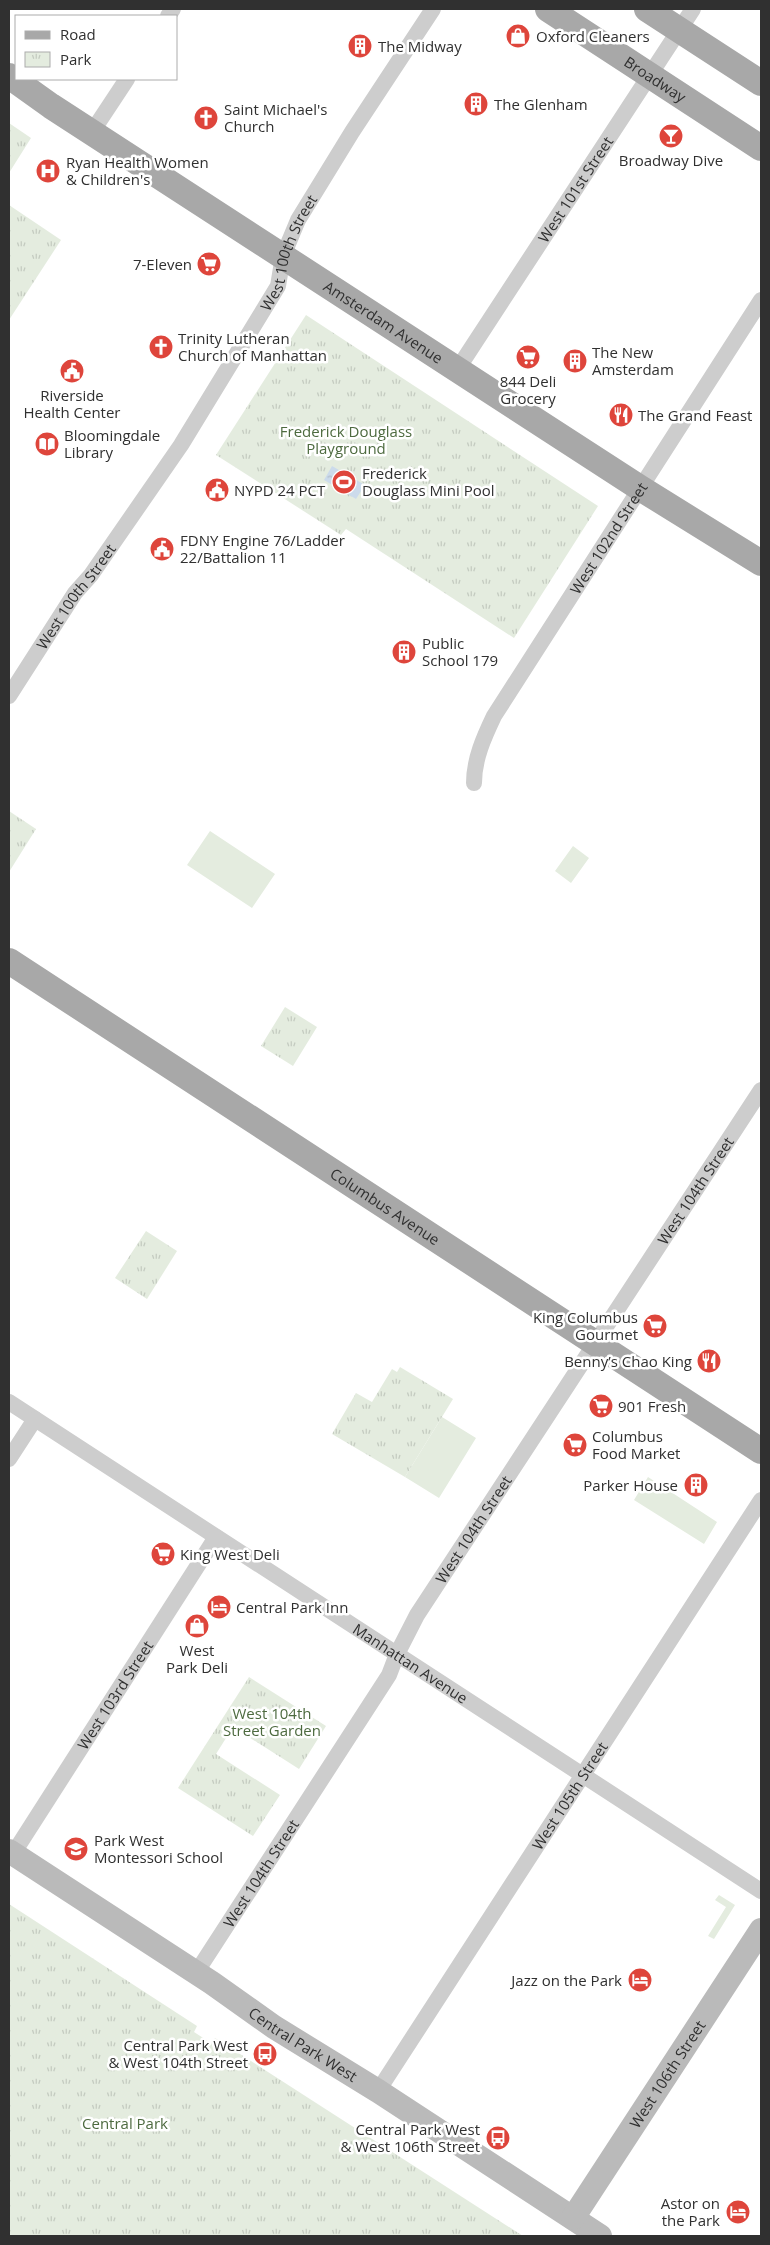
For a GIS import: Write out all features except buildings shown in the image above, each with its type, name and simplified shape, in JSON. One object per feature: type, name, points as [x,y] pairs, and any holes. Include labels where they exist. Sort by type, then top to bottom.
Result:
[{"type":"main road","name":"Broadway","points":[[548,9],[761,148]]},
{"type":"main road","points":[[647,9],[686,19],[761,83]]},
{"type":"main road","name":"Amsterdam Avenue","points":[[9,76],[457,370],[640,488],[761,562]]},
{"type":"main road","name":"Columbus Avenue","points":[[9,961],[761,1451]]},
{"type":"main road","name":"Central Park West","points":[[11,1852],[196,1973],[274,2027],[378,2091],[600,2236]]},
{"type":"main road","name":"West 106th Street","points":[[573,2218],[761,1930]]},
{"type":"street","name":"West 100th Street","points":[[9,696],[75,593],[91,575],[181,445],[278,286],[283,256],[298,220],[352,132],[433,9]]},
{"type":"street","name":"West 101st Street","points":[[457,370],[686,19]]},
{"type":"street","points":[[92,132],[126,80]]},
{"type":"street","name":"West 102nd Street","points":[[474,782],[474,772],[482,740],[494,716],[761,300]]},
{"type":"street","name":"West 104th Street","points":[[196,1973],[389,1675],[396,1654],[417,1615],[761,1090]]},
{"type":"street","name":"Manhattan Avenue","points":[[9,1402],[761,1891]]},
{"type":"street","points":[[9,1459],[35,1419]]},
{"type":"street","name":"West 105th Street","points":[[378,2091],[761,1500]]},
{"type":"street","name":"West 103rd Street","points":[[11,1852],[216,1537]]},
{"type":"green space","points":[[9,123],[31,138],[9,173]]},
{"type":"green space","points":[[9,205],[61,240],[9,320]]},
{"type":"green space","name":"Frederick Douglass Playground","points":[[306,315],[598,506],[514,638],[346,529],[341,535],[216,455]]},
{"type":"green space","points":[[9,811],[36,829],[9,872]]},
{"type":"green space","points":[[210,831],[275,874],[252,908],[187,865]]},
{"type":"green space","points":[[573,846],[589,858],[571,883],[555,871]]},
{"type":"green space","points":[[285,1007],[317,1027],[293,1066],[261,1046]]},
{"type":"green space","points":[[146,1231],[177,1251],[147,1299],[115,1278]]},
{"type":"green space","points":[[400,1367],[453,1399],[405,1477],[332,1434],[356,1393],[372,1402],[392,1369],[397,1372]]},
{"type":"green space","points":[[442,1417],[476,1438],[439,1498],[405,1477]]},
{"type":"green space","points":[[648,1477],[717,1522],[704,1544],[634,1500]]},
{"type":"green space","name":"West 104th Street Garden","points":[[249,1677],[326,1726],[299,1769],[233,1727],[216,1754],[280,1795],[253,1836],[178,1788]]},
{"type":"green space","points":[[719,1895],[735,1905],[714,1939],[708,1936],[726,1907],[715,1900]]},
{"type":"green space","name":"Central Park","points":[[9,1904],[197,2026],[194,2032],[211,2043],[215,2038],[523,2236],[9,2236]]},
{"type":"water","name":"Frederick Douglass Mini Pool","points":[[332,466],[365,485],[356,499],[324,480]]},
{"type":"place","name":"Oxford Cleaners","points":[[518,36]]},
{"type":"place","name":"The Midway","points":[[360,46]]},
{"type":"place","name":"The Glenham","points":[[476,104]]},
{"type":"place","name":"Saint Michael's Church","points":[[206,118]]},
{"type":"place","name":"Broadway Dive","points":[[671,136]]},
{"type":"place","name":"Ryan Health Women & Children's","points":[[48,171]]},
{"type":"place","name":"7-Eleven","points":[[209,264]]},
{"type":"place","name":"Trinity Lutheran Church of Manhattan","points":[[161,347]]},
{"type":"place","name":"844 Deli Grocery","points":[[528,357]]},
{"type":"place","name":"The New Amsterdam","points":[[575,361]]},
{"type":"place","name":"Riverside Health Center","points":[[72,371]]},
{"type":"place","name":"The Grand Feast","points":[[621,415]]},
{"type":"place","name":"Bloomingdale Library","points":[[47,444]]},
{"type":"place","name":"Frederick Douglass Mini Pool","points":[[344,482]]},
{"type":"place","name":"NYPD 24 PCT","points":[[217,490]]},
{"type":"place","name":"FDNY Engine 76/Ladder 22/Battalion 11","points":[[162,549]]},
{"type":"place","name":"Public School 179","points":[[404,652]]},
{"type":"place","name":"King Columbus Gourmet","points":[[655,1326]]},
{"type":"place","name":"Benny’s Chao King","points":[[709,1361]]},
{"type":"place","name":"901 Fresh","points":[[601,1406]]},
{"type":"place","name":"Columbus Food Market","points":[[575,1445]]},
{"type":"place","name":"Parker House","points":[[696,1485]]},
{"type":"place","name":"King West Deli","points":[[163,1554]]},
{"type":"place","name":"Central Park Inn","points":[[219,1607]]},
{"type":"place","name":"West Park Deli","points":[[197,1626]]},
{"type":"place","name":"Park West Montessori School","points":[[76,1849]]},
{"type":"place","name":"Jazz on the Park","points":[[640,1980]]},
{"type":"place","name":"Central Park West & West 104th Street","points":[[265,2054]]},
{"type":"place","name":"Central Park West & West 106th Street","points":[[498,2138]]},
{"type":"place","name":"Astor on the Park","points":[[738,2212]]}]
